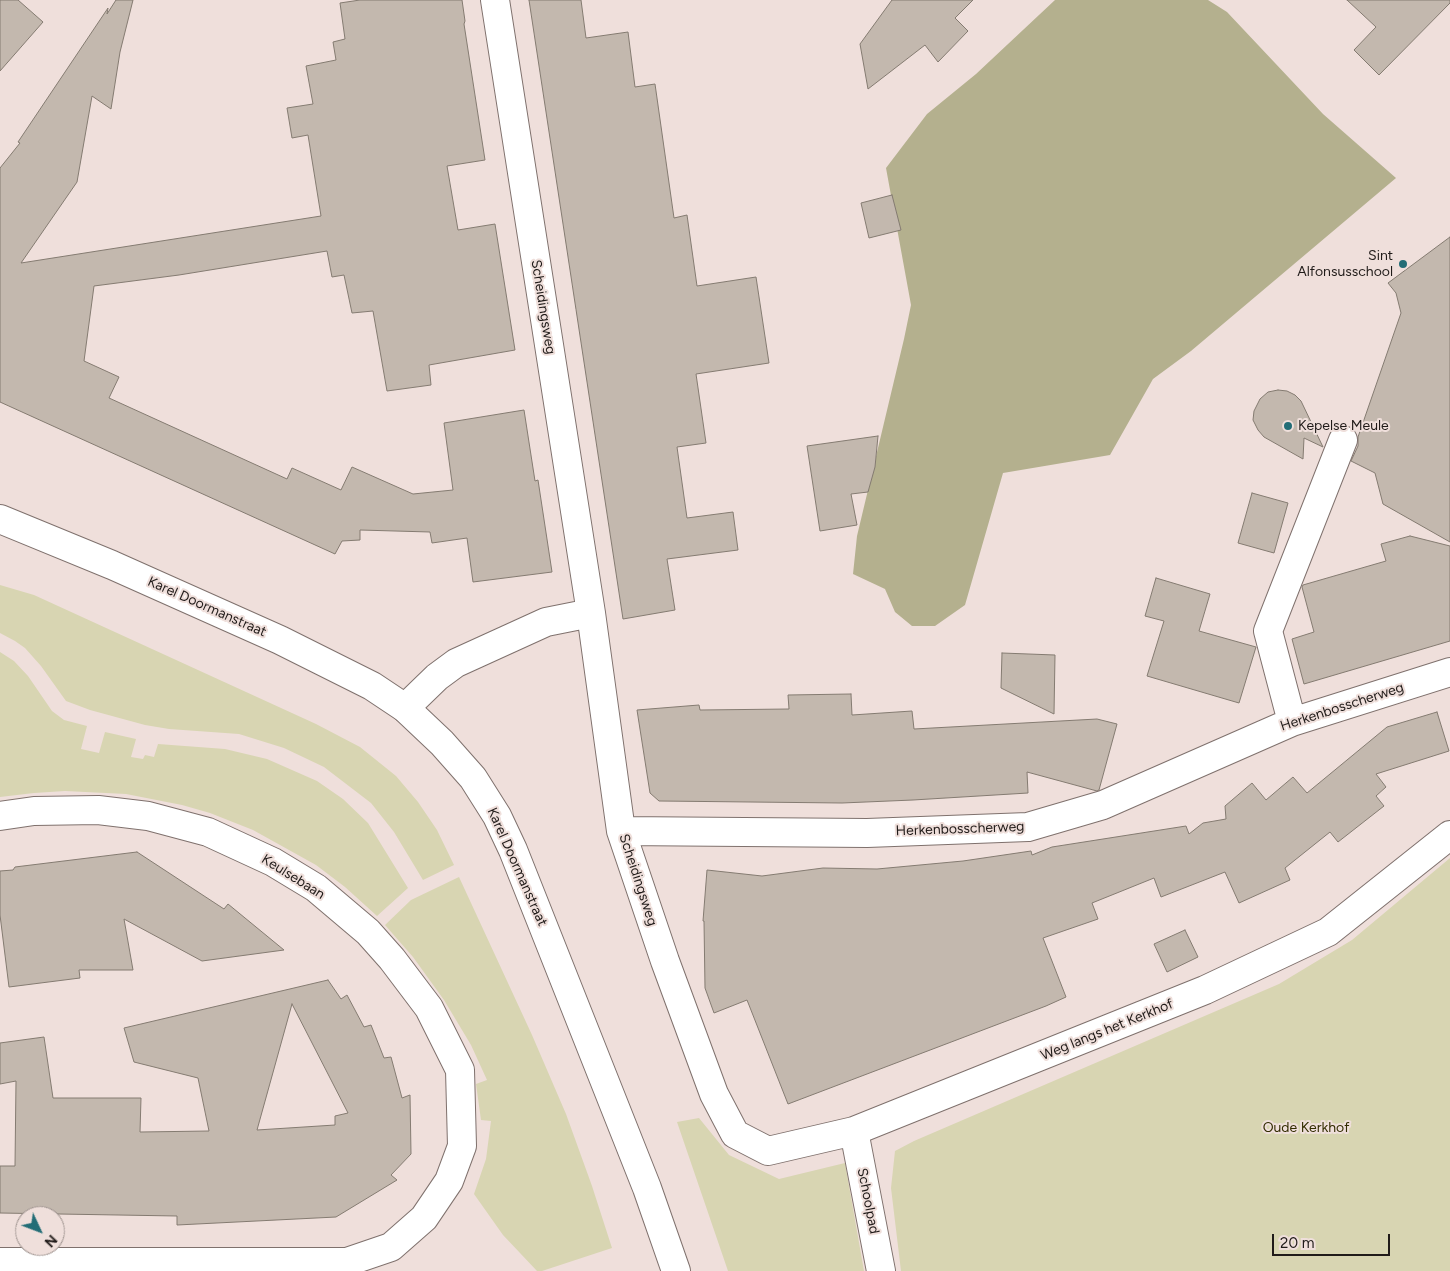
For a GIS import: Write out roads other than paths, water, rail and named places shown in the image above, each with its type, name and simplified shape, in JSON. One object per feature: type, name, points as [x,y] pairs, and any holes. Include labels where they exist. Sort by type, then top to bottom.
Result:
[{"type":"street","name":"Scheidingsweg","points":[[494,0],[591,613],[622,831],[675,988],[714,1094],[734,1134]]},
{"type":"street","points":[[1292,722],[1268,631],[1343,440]]},
{"type":"street","name":"Karel Doormanstraat","points":[[0,519],[112,565],[280,640],[372,686],[405,708],[442,743],[474,778],[497,816],[513,850],[647,1188],[676,1271]]},
{"type":"street","points":[[405,708],[437,677],[456,663],[546,622],[591,613]]},
{"type":"street","name":"Herkenbosscherweg","points":[[622,831],[866,833],[1028,827],[1103,805],[1292,722],[1450,672]]},
{"type":"street","name":"Keulsebaan","points":[[0,816],[34,811],[98,810],[148,816],[208,832],[273,862],[316,888],[368,932],[392,959],[429,1008],[460,1070],[462,1146],[449,1181],[424,1218],[391,1247],[346,1262],[0,1262]]},
{"type":"street","name":"Weg langs het Kerkhof","points":[[734,1134],[768,1152],[854,1131],[1205,990],[1328,932],[1450,835]]},
{"type":"street","name":"Schoolpad","points":[[854,1131],[881,1271]]},
{"type":"place","name":"Sint Alfonsusschool","points":[[1403,264]]},
{"type":"place","name":"Kepelse Meule","points":[[1288,426]]},
{"type":"park label","name":"Oude Kerkhof","points":[[1306,1128]]}]
